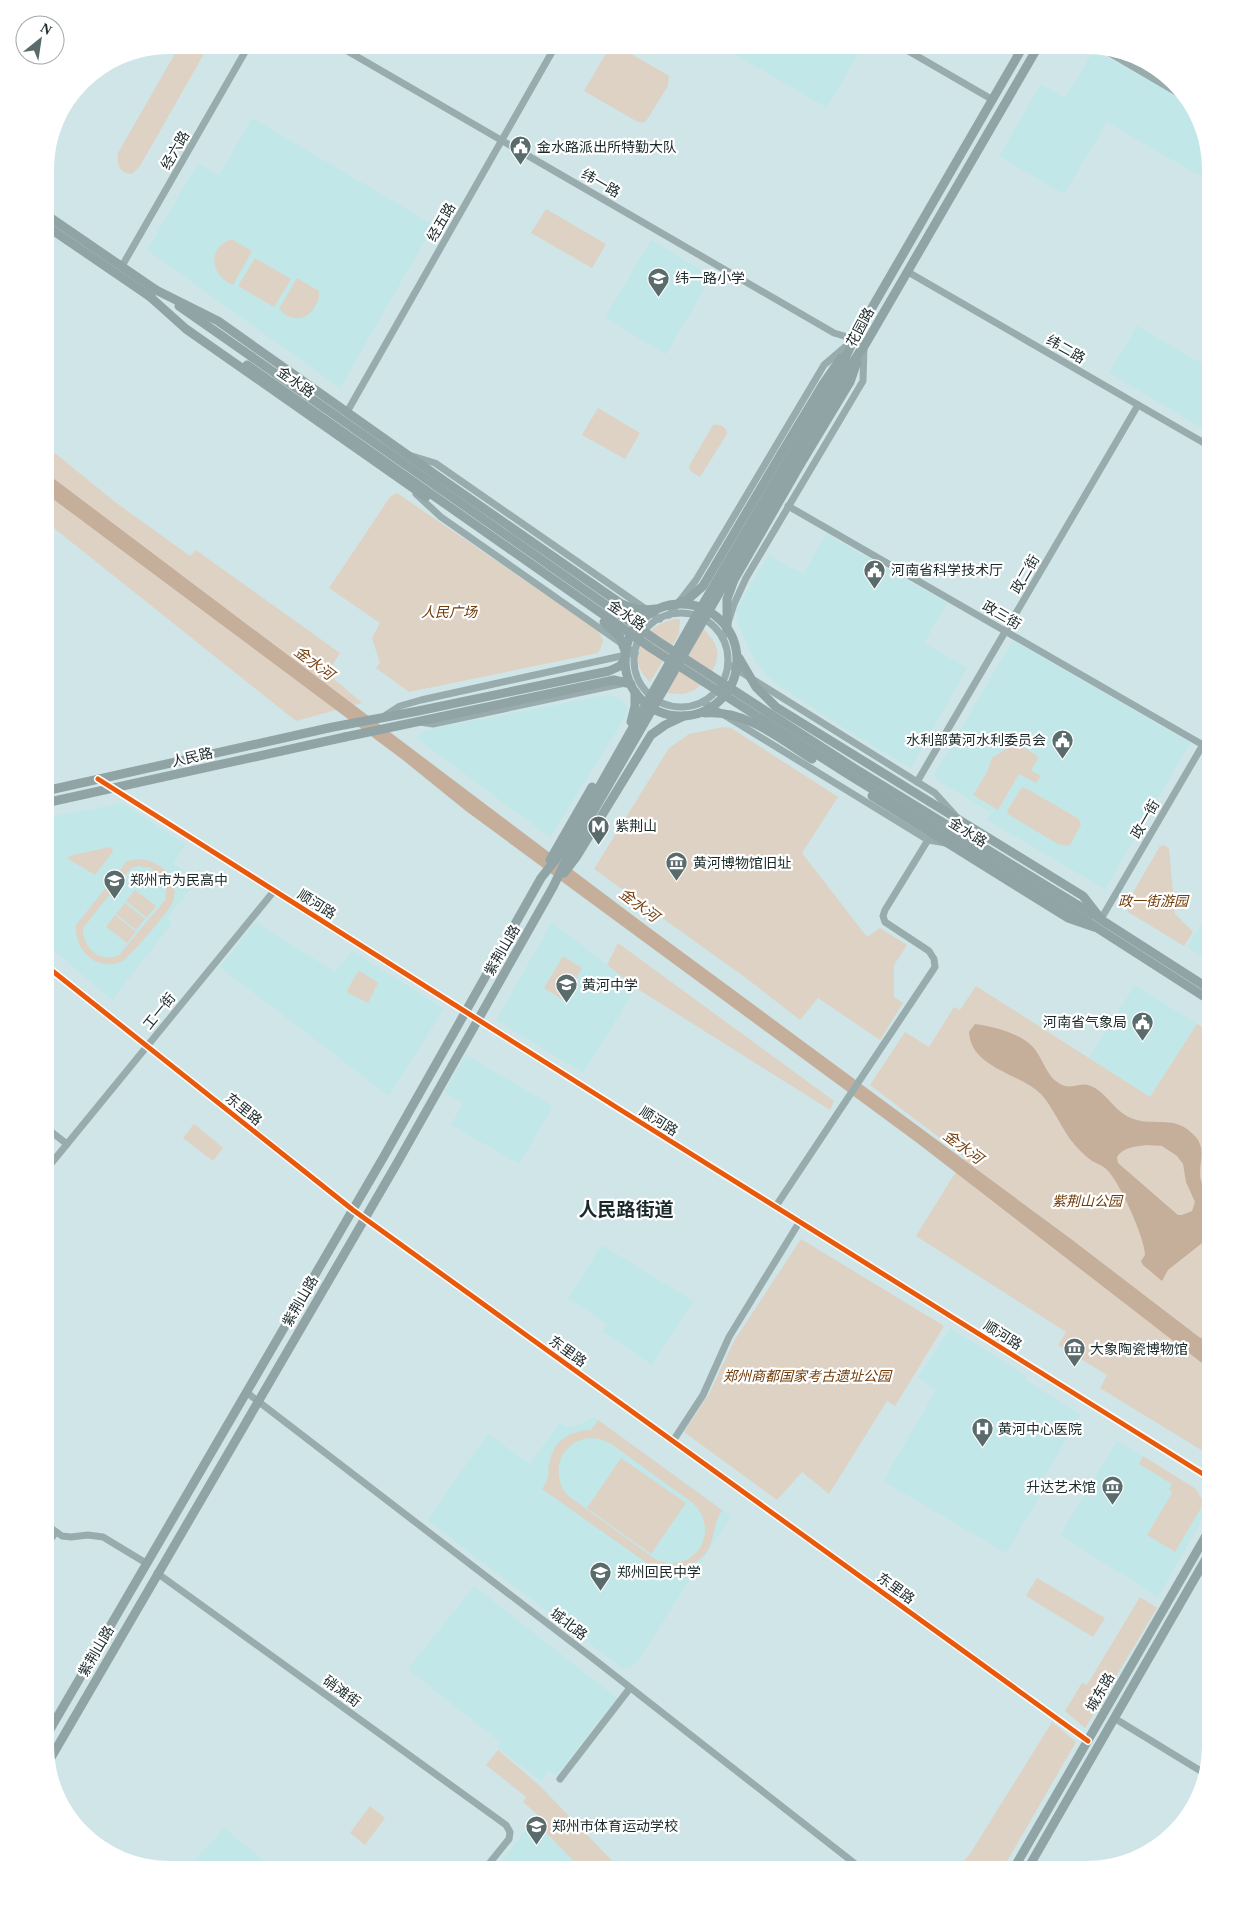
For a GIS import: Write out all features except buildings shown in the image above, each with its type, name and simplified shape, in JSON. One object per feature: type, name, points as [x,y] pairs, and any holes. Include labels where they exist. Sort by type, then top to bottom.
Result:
[{"type":"main road","name":"花园路","points":[[674,604],[687,600],[703,586],[823,384],[854,339],[1019,54]]},
{"type":"main road","name":"花园路","points":[[728,628],[727,599],[734,580],[850,382],[864,345],[1034,54]]},
{"type":"main road","name":"金水路","points":[[54,220],[122,266],[150,291]]},
{"type":"main road","name":"金水路","points":[[54,231],[150,291],[659,653],[849,775],[1202,985]]},
{"type":"main road","points":[[150,291],[218,321],[620,604],[641,611],[658,609],[674,604],[689,604],[704,609],[717,617],[728,628],[734,642],[737,655],[736,673],[730,688],[720,701],[700,713]]},
{"type":"main road","points":[[150,291],[186,330],[595,615],[620,638],[629,655],[635,685],[635,706],[630,723],[595,783],[567,850]]},
{"type":"main road","points":[[567,850],[838,376],[854,339]]},
{"type":"main road","points":[[700,618],[864,345]]},
{"type":"main road","points":[[629,655],[634,629],[645,617],[658,609]]},
{"type":"main road","name":"人民路","points":[[54,789],[333,727],[609,671],[620,666],[629,655]]},
{"type":"main road","points":[[737,655],[756,687],[776,707],[1083,896],[1095,921]]},
{"type":"main road","name":"人民路","points":[[54,801],[412,721],[614,680],[635,685]]},
{"type":"main road","points":[[635,685],[653,708],[668,714],[684,716]]},
{"type":"main road","points":[[567,850],[614,794],[651,735],[660,728],[684,716],[700,713],[729,713],[747,719],[1068,918],[1095,921]]},
{"type":"main road","name":"紫荆山路","points":[[54,1722],[353,1210],[541,878],[567,850]]},
{"type":"main road","name":"紫荆山路","points":[[54,1752],[364,1218],[553,887],[567,850]]},
{"type":"main road","name":"金水路","points":[[1095,921],[1202,995]]},
{"type":"main road","name":"城东路","points":[[1019,1861],[1202,1543]]},
{"type":"main road","name":"城东路","points":[[1032,1861],[1202,1566]]},
{"type":"street","name":"经六路","points":[[122,266],[244,54]]},
{"type":"street","name":"纬一路","points":[[353,54],[834,333],[854,339]]},
{"type":"street","name":"经五路","points":[[347,412],[551,54]]},
{"type":"street","points":[[914,54],[993,100]]},
{"type":"street","points":[[1119,59],[1170,89]]},
{"type":"street","name":"纬二路","points":[[908,272],[1202,442]]},
{"type":"street","points":[[669,615],[696,580],[824,365],[854,339]]},
{"type":"street","points":[[723,639],[734,604],[746,578],[863,381],[864,345]]},
{"type":"street","name":"政二街","points":[[917,782],[1138,405]]},
{"type":"street","points":[[407,454],[435,463],[660,619]]},
{"type":"street","points":[[402,480],[441,518],[629,655],[642,634],[651,624],[669,615],[682,613],[700,618],[716,628],[723,639],[728,651],[728,664],[722,684],[714,694],[703,702],[677,707],[655,698],[635,685]]},
{"type":"street","name":"政三街","points":[[788,506],[1202,744]]},
{"type":"street","points":[[728,664],[935,793],[961,820]]},
{"type":"street","points":[[703,702],[928,840],[949,844]]},
{"type":"street","name":"政一街","points":[[1095,921],[1202,747]]},
{"type":"street","name":"顺河路","points":[[98,779],[477,1020],[1202,1473]]},
{"type":"street","points":[[776,1206],[935,968],[934,959],[929,951],[885,922],[883,916],[928,840]]},
{"type":"street","name":"工一街","points":[[54,1160],[274,891]]},
{"type":"street","name":"东里路","points":[[54,972],[353,1210],[1088,1741]]},
{"type":"street","points":[[54,1134],[67,1144]]},
{"type":"street","points":[[673,1441],[703,1395],[729,1337],[800,1221]]},
{"type":"street","name":"城北路","points":[[246,1392],[852,1861]]},
{"type":"street","points":[[54,1535],[56,1532],[62,1536],[88,1535],[103,1538],[146,1563]]},
{"type":"street","name":"硝滩街","points":[[157,1573],[506,1825],[510,1832],[509,1839],[491,1861]]},
{"type":"street","points":[[560,1779],[630,1688]]},
{"type":"street","points":[[1114,1718],[1199,1770]]},
{"type":"shaded area","points":[[734,54],[858,54],[827,108]]},
{"type":"shaded area","points":[[1092,54],[1103,55],[1177,97],[1194,125],[1201,154],[1202,176],[1107,122],[1064,194],[999,156],[1041,84],[1065,98]]},
{"type":"shaded area","points":[[252,118],[434,225],[340,388],[147,250],[198,163],[219,175]]},
{"type":"shaded area","name":"纬一路小学","points":[[651,240],[712,276],[666,354],[605,318]]},
{"type":"shaded area","points":[[1137,326],[1201,363],[1202,361],[1202,428],[1109,373]]},
{"type":"shaded area","points":[[54,479],[643,923],[1071,1239],[1202,1338],[1202,1363],[916,1142],[466,811],[403,760],[54,500]]},
{"type":"shaded area","points":[[826,534],[947,603],[924,643],[967,668],[911,768],[853,734],[767,676],[756,663],[738,624],[736,610],[768,555],[803,574]]},
{"type":"shaded area","name":"水利部黄河水利委员会","points":[[1013,640],[1190,743],[1105,889],[987,820],[991,813],[939,781],[934,775]]},
{"type":"shaded area","points":[[605,695],[617,697],[624,702],[628,708],[627,714],[550,837],[416,738],[427,730]]},
{"type":"shaded area","name":"郑州市为民高中","points":[[122,803],[186,844],[173,864],[198,879],[167,918],[172,923],[112,1000],[54,951],[54,816]]},
{"type":"shaded area","points":[[255,922],[335,972],[352,951],[444,1009],[389,1096],[220,967]]},
{"type":"shaded area","name":"黄河中学","points":[[552,922],[636,988],[583,1073],[496,1020]]},
{"type":"shaded area","points":[[1202,922],[1202,956],[1187,947]]},
{"type":"shaded area","name":"河南省气象局","points":[[1135,985],[1197,1024],[1150,1097],[1089,1058]]},
{"type":"shaded area","points":[[975,1024],[1012,1034],[1032,1046],[1040,1056],[1049,1074],[1059,1083],[1065,1086],[1088,1085],[1102,1093],[1124,1114],[1132,1118],[1141,1121],[1175,1123],[1194,1135],[1199,1142],[1201,1150],[1202,1243],[1168,1270],[1162,1281],[1143,1265],[1141,1261],[1145,1255],[1141,1237],[1125,1199],[1113,1177],[1105,1168],[1083,1154],[1075,1145],[1041,1094],[987,1062],[978,1054],[972,1044],[969,1032]],"holes":[[[1146,1145],[1162,1146],[1177,1156],[1183,1164],[1186,1182],[1195,1202],[1192,1211],[1182,1215],[1178,1215],[1118,1163],[1117,1157],[1126,1149]]]},
{"type":"shaded area","points":[[466,1055],[553,1106],[519,1164],[451,1125],[463,1103],[444,1092]]},
{"type":"shaded area","points":[[602,1245],[693,1301],[652,1365],[602,1331],[607,1324],[568,1298]]},
{"type":"shaded area","name":"黄河中心医院","points":[[950,1328],[1027,1376],[1025,1380],[1081,1415],[1037,1489],[1042,1492],[1006,1553],[883,1481],[936,1390],[918,1377]]},
{"type":"shaded area","name":"郑州回民中学","points":[[594,1417],[731,1516],[637,1662],[623,1669],[427,1520],[488,1434],[530,1464],[559,1423],[572,1428]]},
{"type":"shaded area","points":[[1117,1441],[1196,1489],[1202,1500],[1202,1520],[1158,1597],[1060,1535]]},
{"type":"shaded area","points":[[474,1586],[617,1698],[556,1776],[549,1770],[541,1781],[497,1747],[500,1742],[408,1669]]},
{"type":"shaded area","name":"郑州市体育运动学校","points":[[534,1820],[573,1861],[502,1861]]},
{"type":"shaded area","points":[[224,1828],[265,1861],[195,1861]]},
{"type":"green space","points":[[175,54],[204,54],[140,166],[132,174],[124,172],[120,168],[118,153]]},
{"type":"green space","points":[[606,54],[631,54],[669,76],[668,86],[646,121],[642,123],[584,91]]},
{"type":"green space","points":[[546,209],[606,244],[592,268],[531,233]]},
{"type":"green space","points":[[229,240],[233,240],[252,251],[233,285],[220,276],[214,263],[217,250]]},
{"type":"green space","points":[[255,258],[291,279],[274,307],[238,286]]},
{"type":"green space","points":[[297,278],[319,291],[319,295],[316,305],[310,313],[301,318],[293,318],[279,309]]},
{"type":"green space","points":[[598,408],[640,433],[625,459],[582,435]]},
{"type":"green space","points":[[713,425],[722,426],[726,429],[727,434],[700,477],[690,471],[689,466]]},
{"type":"green space","points":[[54,452],[115,502],[190,556],[196,550],[340,653],[327,673],[362,703],[296,721],[54,528]]},
{"type":"green space","name":"人民广场","points":[[397,493],[598,630],[603,640],[598,653],[409,692],[376,668],[380,663],[372,638],[380,623],[329,588],[390,497]]},
{"type":"green space","points":[[680,619],[679,634],[650,682],[642,672],[638,662],[641,643],[654,628],[664,622]]},
{"type":"green space","points":[[702,627],[713,641],[717,650],[716,663],[713,670],[704,682],[693,691],[682,694],[667,693],[668,678]]},
{"type":"green space","points":[[723,727],[731,728],[838,797],[802,853],[867,937],[880,928],[907,945],[894,965],[894,997],[903,1003],[880,1040],[818,998],[800,1020],[746,978],[594,869],[669,748],[689,734]]},
{"type":"green space","points":[[1013,744],[1018,744],[1039,757],[1031,770],[1041,776],[1036,783],[1019,774],[998,810],[973,795],[987,772],[992,758]]},
{"type":"green space","points":[[1022,787],[1079,819],[1081,825],[1070,845],[1058,844],[1009,815],[1007,811]]},
{"type":"green space","name":"政一街游园","points":[[1164,845],[1169,849],[1175,914],[1193,932],[1184,946],[1128,912],[1127,903],[1160,846]]},
{"type":"green space","points":[[110,847],[113,850],[112,853],[95,875],[68,859],[69,856]]},
{"type":"green space","points":[[145,860],[160,866],[171,878],[174,885],[173,902],[142,942],[123,961],[114,964],[97,962],[83,951],[76,935],[76,925],[127,861]],"holes":[[[138,866],[151,868],[161,877],[166,886],[165,900],[119,955],[105,957],[94,952],[86,942],[83,928],[131,868]]]},
{"type":"green space","points":[[135,890],[156,906],[147,918],[126,901]]},
{"type":"green space","points":[[125,903],[145,919],[136,930],[116,914]]},
{"type":"green space","points":[[115,915],[136,932],[127,943],[106,927]]},
{"type":"green space","points":[[618,943],[834,1101],[830,1110],[636,988],[607,965]]},
{"type":"green space","points":[[563,956],[582,968],[563,1000],[544,988]]},
{"type":"green space","points":[[360,971],[378,983],[368,1003],[348,993],[347,990]]},
{"type":"green space","name":"紫荆山公园","points":[[976,986],[1150,1097],[1197,1024],[1202,1027],[1202,1450],[1100,1388],[1107,1375],[1058,1345],[1066,1332],[916,1236],[965,1157],[870,1085],[905,1032],[929,1047],[954,1007],[960,1010]]},
{"type":"green space","points":[[194,1124],[223,1148],[213,1161],[183,1138]]},
{"type":"green space","name":"郑州商都国家考古遗址公园","points":[[801,1239],[944,1326],[895,1406],[887,1401],[829,1494],[802,1472],[777,1500],[684,1432],[710,1392],[734,1341]]},
{"type":"green space","points":[[598,1420],[722,1510],[717,1520],[711,1543],[705,1554],[671,1580],[542,1489],[548,1477],[550,1460],[555,1447],[571,1434],[591,1430]],"holes":[[[600,1439],[610,1443],[694,1504],[702,1516],[705,1528],[704,1539],[699,1549],[691,1557],[681,1562],[668,1563],[655,1559],[566,1494],[559,1476],[561,1458],[565,1451],[580,1440]]]},
{"type":"green space","points":[[1143,1456],[1196,1489],[1202,1500],[1202,1506],[1175,1552],[1147,1535],[1172,1493],[1169,1489],[1172,1484],[1139,1464]]},
{"type":"green space","points":[[621,1458],[686,1503],[651,1554],[587,1508]]},
{"type":"green space","points":[[1037,1578],[1105,1618],[1093,1637],[1026,1596]]},
{"type":"green space","points":[[1140,1597],[1157,1608],[1085,1728],[1065,1711],[1082,1683],[1087,1685]]},
{"type":"green space","points":[[1052,1722],[1076,1742],[1007,1861],[963,1861],[970,1854]]},
{"type":"green space","points":[[498,1750],[540,1786],[612,1861],[573,1861],[534,1820],[537,1814],[523,1802],[526,1797],[486,1765]]},
{"type":"green space","points":[[370,1806],[385,1818],[365,1845],[350,1833]]},
{"type":"cycle path","points":[[98,779],[616,1107],[1202,1473]]},
{"type":"cycle path","points":[[54,972],[353,1210],[1088,1741]]},
{"type":"place","name":"金水路派出所特勤大队","points":[[521,166]]},
{"type":"place","name":"纬一路小学","points":[[659,297]]},
{"type":"place","name":"河南省科学技术厅","points":[[875,589]]},
{"type":"place","name":"水利部黄河水利委员会","points":[[1062,759]]},
{"type":"place","name":"紫荆山","points":[[599,845]]},
{"type":"place","name":"黄河博物馆旧址","points":[[677,882]]},
{"type":"place","name":"郑州市为民高中","points":[[114,899]]},
{"type":"place","name":"黄河中学","points":[[566,1004]]},
{"type":"place","name":"河南省气象局","points":[[1143,1041]]},
{"type":"place","name":"大象陶瓷博物馆","points":[[1074,1368]]},
{"type":"place","name":"黄河中心医院","points":[[982,1448]]},
{"type":"place","name":"升达艺术馆","points":[[1112,1506]]},
{"type":"place","name":"郑州回民中学","points":[[601,1591]]},
{"type":"place","name":"郑州市体育运动学校","points":[[536,1845]]},
{"type":"district","name":"人民路街道","points":[[626,1209]]},
{"type":"water label","name":"金水河","points":[[314,663]]},
{"type":"water label","name":"金水河","points":[[639,905]]},
{"type":"water label","name":"金水河","points":[[963,1147]]}]
